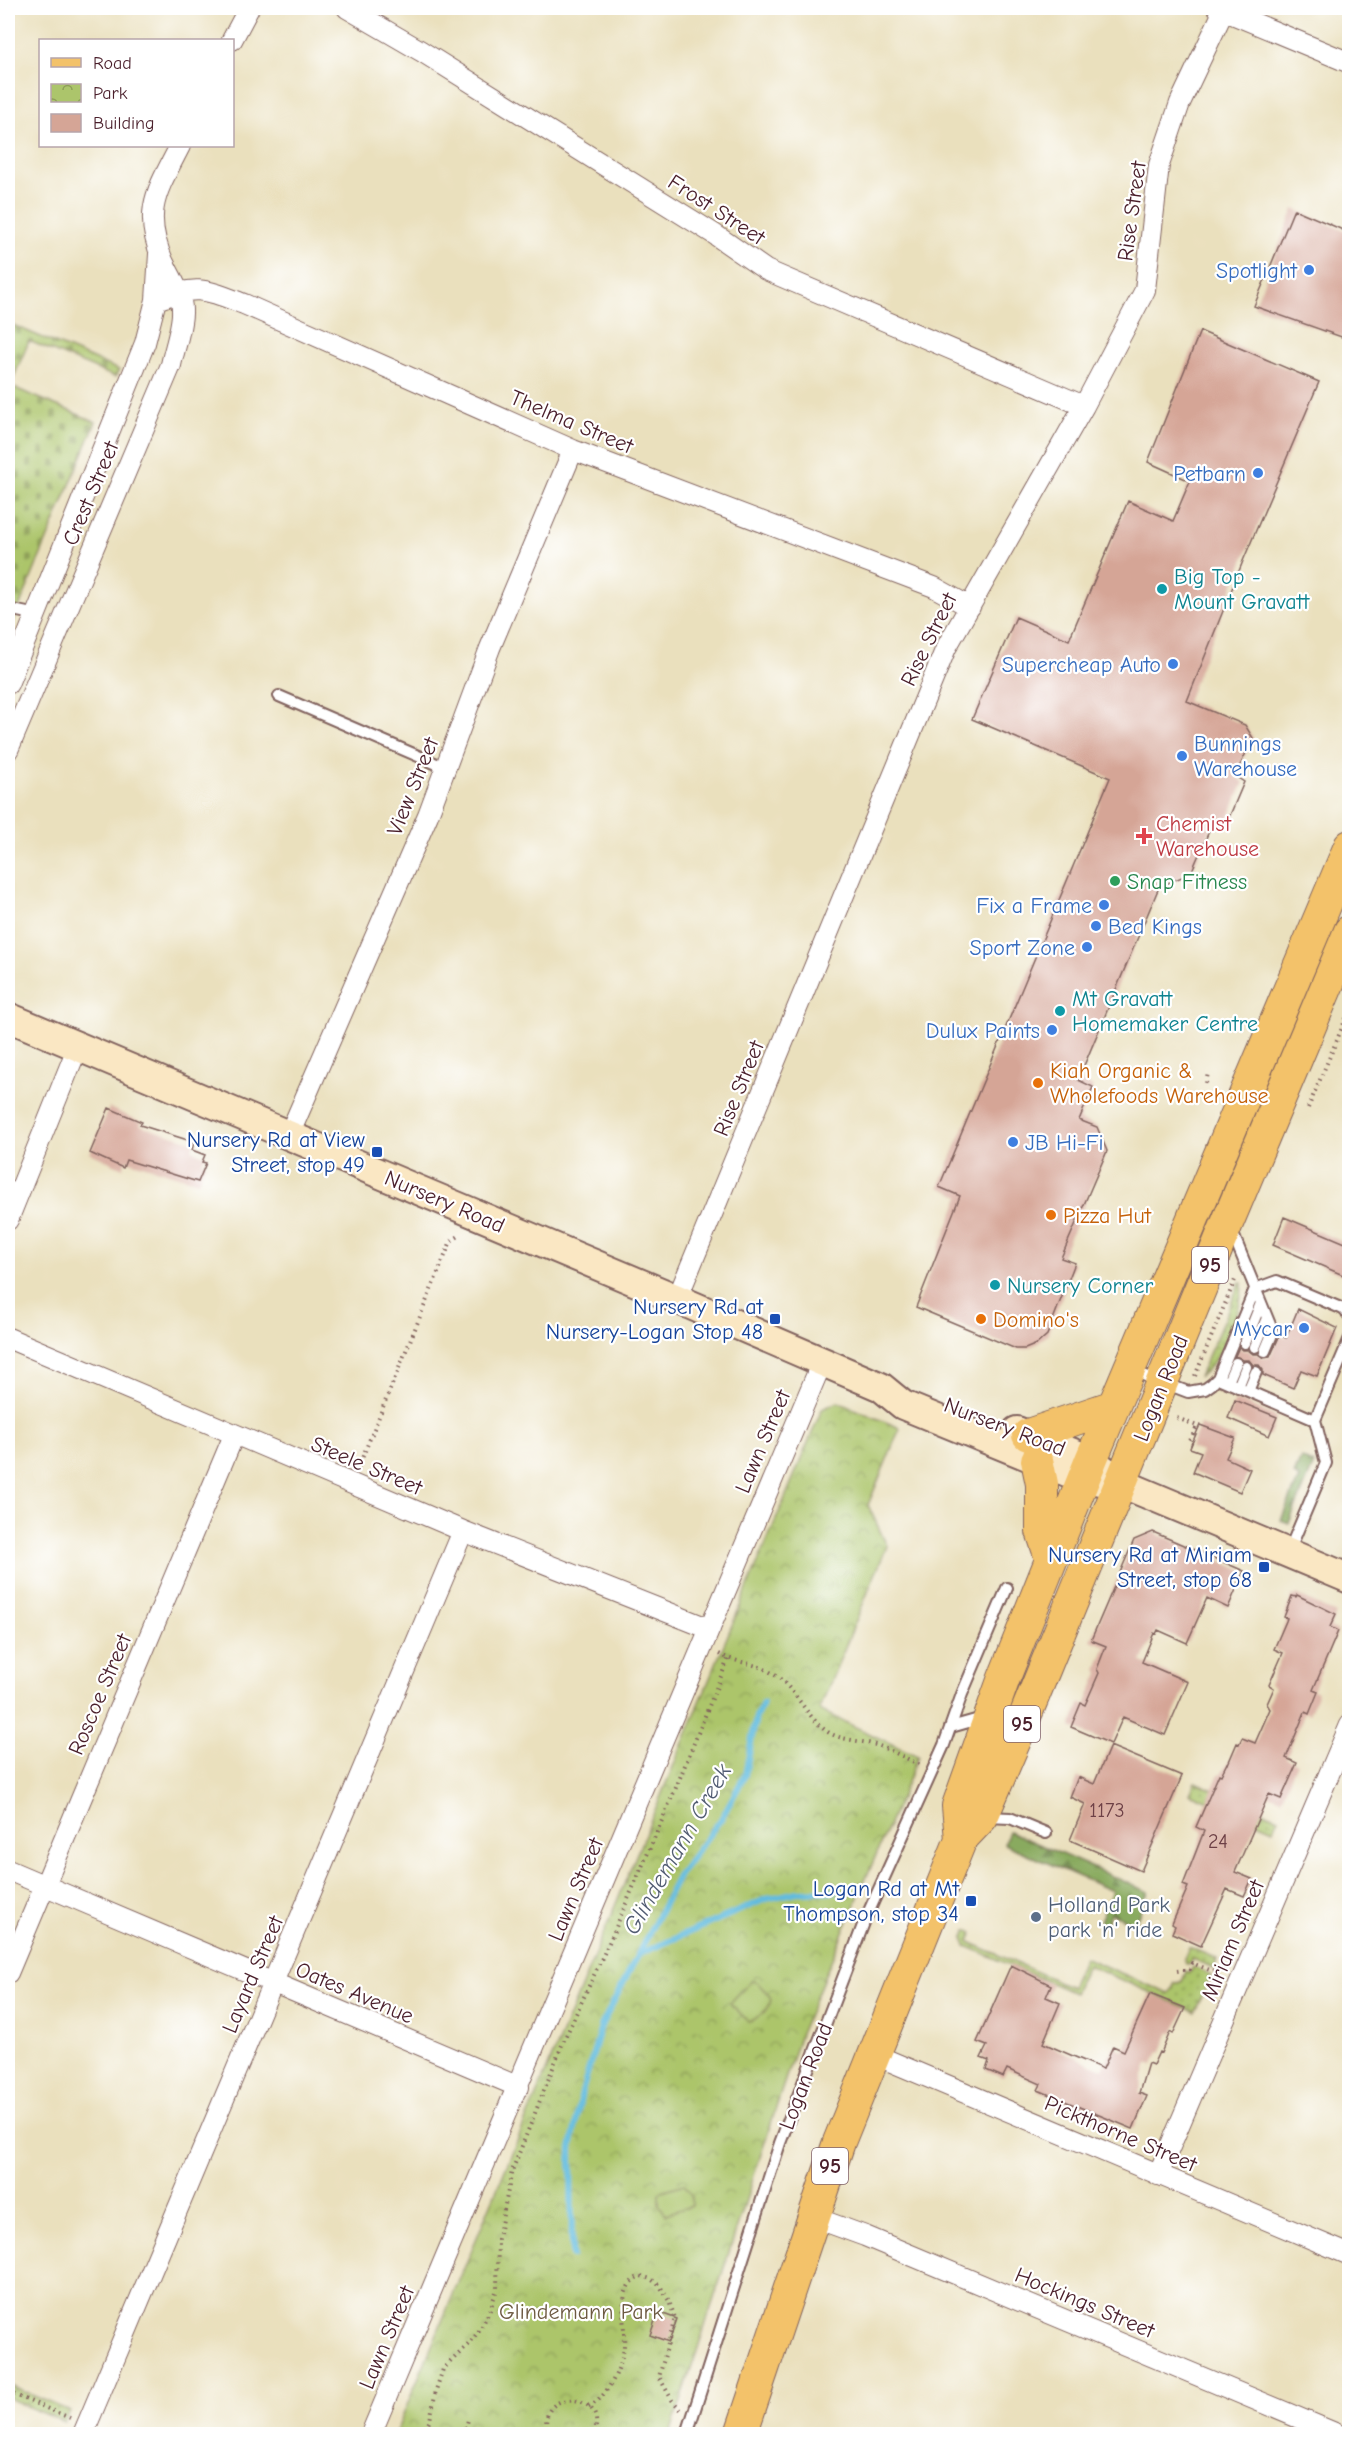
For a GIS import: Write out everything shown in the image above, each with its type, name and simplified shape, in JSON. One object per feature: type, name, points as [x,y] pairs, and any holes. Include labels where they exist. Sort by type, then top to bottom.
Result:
[{"type":"main road","name":"Logan Road","points":[[961,1839],[958,1806],[1051,1558],[1350,846]]},
{"type":"main road","name":"Logan Road","points":[[741,2434],[813,2217],[873,2054],[961,1839],[982,1817],[1228,1221],[1336,977],[1350,931]]},
{"type":"main road","name":"Nursery Road","points":[[8,1017],[677,1299],[881,1388],[909,1390],[1032,1447],[1350,1579]]},
{"type":"main road","points":[[1051,1558],[1042,1531],[1042,1484],[1032,1447],[1114,1406]]},
{"type":"street","points":[[233,39],[249,8]]},
{"type":"street","name":"Frost Street","points":[[347,8],[421,51],[714,234],[766,270],[1084,406]]},
{"type":"street","points":[[1221,9],[1350,63]]},
{"type":"street","name":"Rise Street","points":[[677,1299],[946,648],[1084,406],[1145,290],[1159,165],[1180,104],[1221,9]]},
{"type":"street","name":"Crest Street","points":[[8,750],[171,365],[183,311],[178,292],[159,251],[152,226],[154,196],[179,147]]},
{"type":"street","name":"Crest Street","points":[[8,684],[145,343],[156,300],[159,251]]},
{"type":"street","name":"Thelma Street","points":[[156,300],[178,292],[207,290],[244,304],[573,450],[934,586],[970,607]]},
{"type":"street","name":"View Street","points":[[289,1136],[428,814],[490,648],[573,450]]},
{"type":"street","points":[[8,1220],[78,1046]]},
{"type":"street","name":"Steele Street","points":[[8,1338],[706,1637]]},
{"type":"street","name":"Lawn Street","points":[[370,2434],[519,2087],[822,1362]]},
{"type":"street","name":"Roscoe Street","points":[[8,1973],[234,1435]]},
{"type":"street","name":"Layard Street","points":[[85,2429],[463,1531]]},
{"type":"street","name":"Miriam Street","points":[[1158,2175],[1350,1725]]},
{"type":"street","name":"Oates Avenue","points":[[8,1870],[519,2087]]},
{"type":"street","name":"Pickthorne Street","points":[[873,2054],[1350,2255]]},
{"type":"street","name":"Hockings Street","points":[[813,2217],[876,2240],[1337,2434]]},
{"type":"lane","points":[[8,609],[37,615]]},
{"type":"lane","points":[[279,696],[446,768]]},
{"type":"lane","points":[[1228,1221],[1255,1289],[1261,1303],[1267,1318],[1255,1347],[1261,1303]]},
{"type":"lane","points":[[1255,1289],[1276,1281],[1343,1309],[1350,1316]]},
{"type":"lane","points":[[1233,1384],[1255,1289]]},
{"type":"lane","points":[[1288,1553],[1326,1462],[1315,1420],[1350,1338]]},
{"type":"lane","points":[[1233,1384],[1246,1367],[1233,1384]]},
{"type":"lane","points":[[1130,1370],[1188,1392],[1233,1384],[1315,1420]]},
{"type":"lane","name":"Logan Road","points":[[687,2434],[780,2143],[865,1920],[933,1770],[1007,1588]]},
{"type":"lane","points":[[951,1727],[991,1716]]},
{"type":"lane","points":[[982,1817],[1010,1818],[1046,1833]]},
{"type":"path","points":[[1308,1108],[1350,1009]]},
{"type":"path","points":[[1206,1083],[1208,1073]]},
{"type":"path","points":[[351,1484],[451,1241],[459,1236]]},
{"type":"path","points":[[1195,1376],[1244,1260]]},
{"type":"path","points":[[1177,1418],[1197,1426],[1190,1443],[1192,1444]]},
{"type":"path","points":[[706,1637],[728,1659],[755,1664],[777,1677],[796,1694],[825,1730],[833,1735],[878,1745],[933,1770]]},
{"type":"path","points":[[423,2434],[430,2420],[436,2390],[444,2369],[470,2343],[490,2310],[497,2289],[498,2239],[512,2171],[564,2040],[662,1821],[728,1659]]},
{"type":"path","points":[[1177,1971],[1190,1969],[1192,1963],[1212,1971]]},
{"type":"path","points":[[589,2407],[602,2396],[618,2367],[624,2341],[626,2292],[629,2284],[641,2276],[651,2279],[660,2286],[675,2318],[659,2377],[672,2400],[692,2421]]},
{"type":"path","points":[[8,2392],[85,2429]]},
{"type":"path","points":[[548,2434],[547,2417],[556,2404],[573,2399],[589,2407],[595,2418],[594,2434]]},
{"type":"path","points":[[464,2434],[468,2420]]},
{"type":"green space","points":[[8,323],[119,370],[115,377],[29,341],[10,386],[96,422],[8,634]]},
{"type":"green space","points":[[1240,1282],[1242,1283],[1239,1308],[1230,1334],[1216,1359],[1199,1377]]},
{"type":"green space","name":"Glindemann Park","points":[[838,1402],[900,1428],[868,1505],[887,1546],[819,1710],[918,1756],[800,2034],[670,2434],[395,2434],[822,1409]]},
{"type":"green space","points":[[1301,1458],[1314,1464],[1289,1523],[1281,1520],[1299,1478],[1294,1475]]},
{"type":"green space","points":[[1195,1782],[1278,1818],[1273,1829],[1190,1793]]},
{"type":"green space","points":[[1009,1831],[1148,1892],[1135,1923],[1110,1913],[1106,1924],[1102,1925],[1100,1921],[1112,1891],[1004,1844]]},
{"type":"green space","points":[[967,1930],[973,1933],[969,1942],[1071,1987],[1084,1957],[1169,1994],[1175,1983],[1182,1982],[1186,1971],[1190,1973],[1193,1967],[1211,1975],[1195,2012],[1087,1965],[1074,1993],[966,1946],[963,1939]]},
{"type":"green space","points":[[1189,1947],[1217,1959],[1214,1968],[1192,1959],[1189,1965],[1186,1964],[1184,1959]]},
{"type":"green space","points":[[751,1981],[759,1984],[769,1995],[771,2001],[764,2012],[748,2021],[730,2003]]},
{"type":"green space","points":[[684,2184],[691,2194],[691,2206],[666,2214],[659,2205],[659,2192]]},
{"type":"green space","points":[[8,2385],[70,2411],[64,2422],[8,2398]]},
{"type":"building","name":"Spotlight","points":[[1294,209],[1350,233],[1350,340],[1254,306]]},
{"type":"building","points":[[1200,331],[1319,382],[1187,701],[1245,725],[1253,738],[1235,776],[1244,782],[1225,827],[1213,822],[1191,873],[1159,887],[1078,1080],[1093,1087],[1079,1120],[1097,1127],[1107,1151],[1061,1258],[1075,1263],[1047,1335],[1037,1344],[1025,1349],[1016,1349],[916,1307],[960,1196],[939,1187],[1110,778],[972,719],[1016,617],[1069,640],[1128,501],[1173,521],[1190,481],[1148,462]]},
{"type":"building","points":[[109,1108],[142,1122],[140,1125],[194,1142],[192,1150],[205,1155],[202,1162],[206,1163],[198,1182],[126,1160],[123,1168],[90,1153]]},
{"type":"building","points":[[1284,1217],[1350,1245],[1350,1278],[1273,1245]]},
{"type":"building","points":[[1298,1309],[1337,1328],[1317,1376],[1301,1370],[1293,1388],[1263,1375],[1263,1370],[1259,1365],[1253,1365],[1249,1360],[1235,1356],[1239,1347],[1263,1358],[1270,1357],[1280,1335],[1286,1338]]},
{"type":"building","points":[[1235,1400],[1277,1417],[1269,1436],[1228,1418]]},
{"type":"building","points":[[1200,1425],[1235,1438],[1226,1458],[1250,1469],[1240,1492],[1193,1472],[1201,1452],[1190,1448]]},
{"type":"building","points":[[1153,1532],[1244,1571],[1228,1608],[1207,1598],[1187,1643],[1158,1630],[1156,1634],[1154,1633],[1142,1662],[1188,1682],[1165,1735],[1123,1717],[1111,1744],[1071,1727],[1081,1703],[1085,1705],[1099,1673],[1097,1669],[1106,1646],[1091,1640],[1134,1540]]},
{"type":"building","points":[[1297,1595],[1336,1614],[1330,1627],[1338,1631],[1313,1690],[1318,1692],[1309,1714],[1305,1712],[1286,1758],[1297,1763],[1281,1799],[1269,1794],[1235,1872],[1252,1879],[1244,1896],[1227,1889],[1201,1946],[1172,1933],[1175,1926],[1172,1924],[1188,1887],[1183,1885],[1204,1831],[1196,1827],[1219,1774],[1221,1775],[1228,1764],[1237,1743],[1239,1744],[1242,1738],[1255,1743],[1270,1709],[1267,1704],[1274,1688],[1269,1685],[1283,1653],[1274,1649],[1286,1621],[1287,1618],[1284,1617],[1292,1596]]},
{"type":"building","points":[[1110,1746],[1182,1776],[1141,1871],[1070,1840],[1085,1804],[1070,1797],[1078,1777],[1094,1784]]},
{"type":"building","points":[[1011,1965],[1051,1985],[1046,1997],[1060,2003],[1043,2043],[1103,2069],[1113,2046],[1124,2051],[1150,1994],[1185,2008],[1173,2034],[1170,2032],[1153,2065],[1148,2063],[1139,2093],[1147,2096],[1133,2129],[1038,2090],[1041,2084],[1007,2069],[1003,2077],[986,2070],[989,2061],[981,2058],[987,2046],[977,2042]]},
{"type":"building","points":[[658,2312],[677,2319],[669,2342],[650,2335]]},
{"type":"waterway","name":"Glindemann Creek","points":[[572,2256],[571,2149],[582,2092],[601,2026],[679,1875],[721,1819],[745,1775],[756,1717],[763,1703]]},
{"type":"waterway","points":[[639,1954],[766,1899],[797,1892],[835,1891]]},
{"type":"place","name":"Spotlight","points":[[1309,270]]},
{"type":"place","name":"Petbarn","points":[[1258,473]]},
{"type":"place","name":"Big Top - Mount Gravatt","points":[[1162,589]]},
{"type":"place","name":"Supercheap Auto","points":[[1173,664]]},
{"type":"place","name":"Bunnings Warehouse","points":[[1182,756]]},
{"type":"place","name":"Chemist Warehouse","points":[[1144,836]]},
{"type":"place","name":"Snap Fitness","points":[[1115,881]]},
{"type":"place","name":"Fix a Frame","points":[[1104,905]]},
{"type":"place","name":"Bed Kings","points":[[1096,926]]},
{"type":"place","name":"Sport Zone","points":[[1087,947]]},
{"type":"place","name":"Mt Gravatt Homemaker Centre","points":[[1060,1011]]},
{"type":"place","name":"Dulux Paints","points":[[1052,1030]]},
{"type":"place","name":"Kiah Organic & Wholefoods Warehouse","points":[[1038,1083]]},
{"type":"place","name":"JB Hi-Fi","points":[[1013,1142]]},
{"type":"place","name":"Nursery Rd at View Street, stop 49","points":[[377,1152]]},
{"type":"place","name":"Pizza Hut","points":[[1051,1215]]},
{"type":"place","name":"Nursery Corner","points":[[995,1285]]},
{"type":"place","name":"Nursery Rd at Nursery-Logan Stop 48","points":[[775,1319]]},
{"type":"place","name":"Domino's","points":[[981,1319]]},
{"type":"place","name":"Mycar","points":[[1304,1328]]},
{"type":"place","name":"Nursery Rd at Miriam Street, stop 68","points":[[1264,1567]]},
{"type":"place","name":"Logan Rd at Mt Thompson, stop 34","points":[[971,1901]]},
{"type":"place","name":"Holland Park park 'n' ride","points":[[1036,1917]]}]
